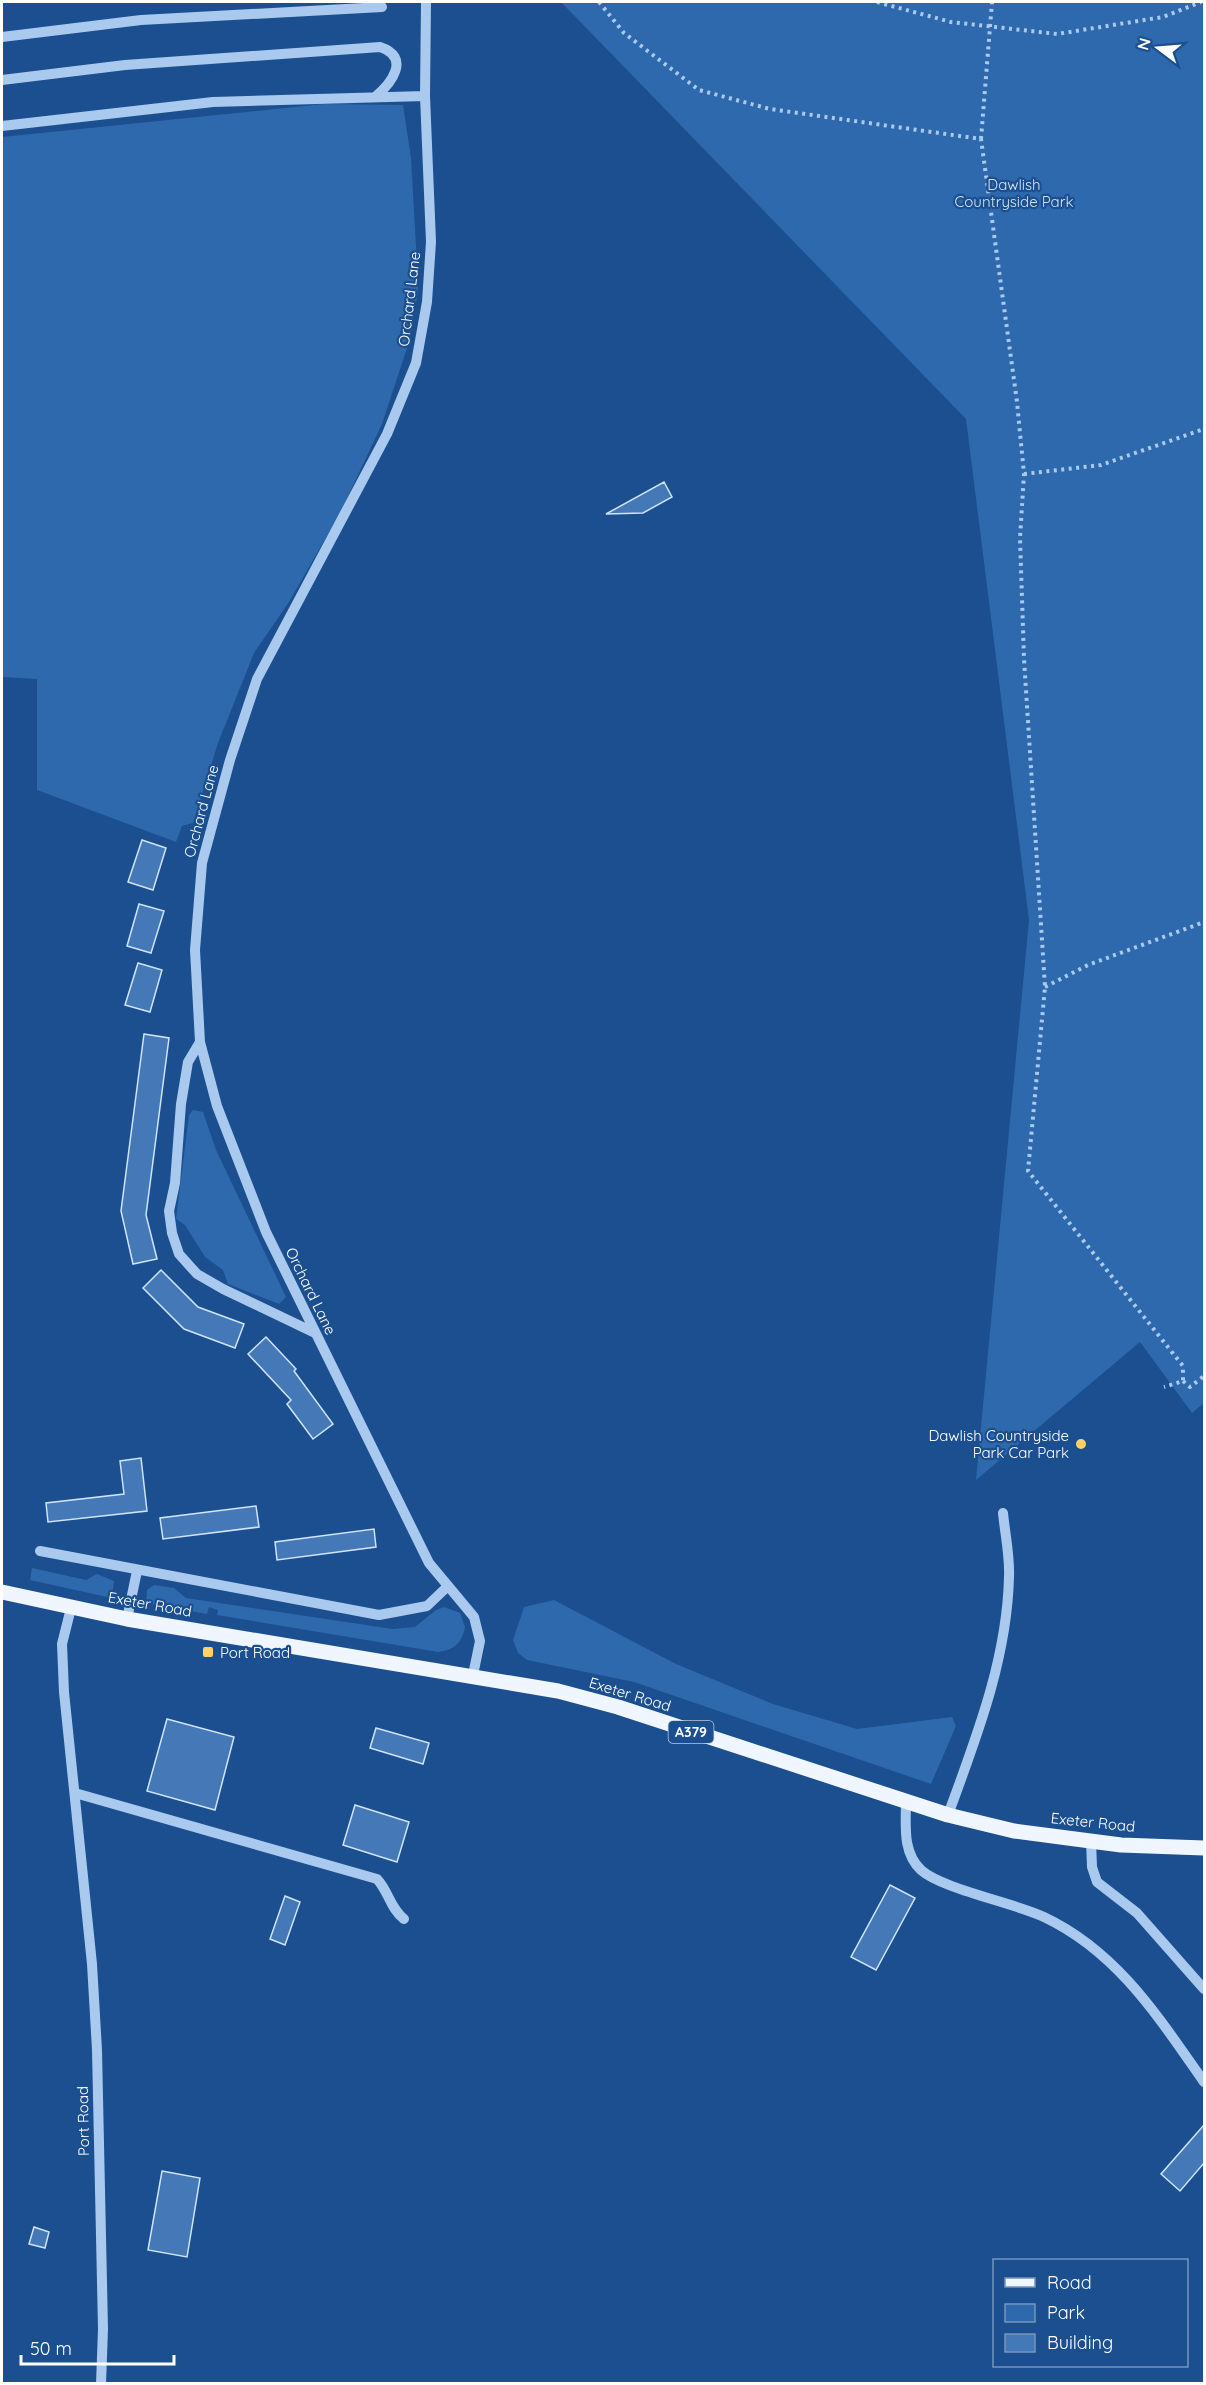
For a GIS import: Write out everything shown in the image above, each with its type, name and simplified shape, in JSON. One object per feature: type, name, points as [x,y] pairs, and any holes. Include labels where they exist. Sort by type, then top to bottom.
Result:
[{"type":"main road","name":"A379","points":[[2,1592],[71,1608]]},
{"type":"main road","name":"Exeter Road","points":[[71,1608],[558,1691],[618,1707],[948,1815],[1014,1831],[1091,1841],[1204,1848]]},
{"type":"street","name":"Orchard Lane","points":[[426,2],[425,96],[431,242],[427,302],[416,363],[387,434],[261,670],[230,760],[202,863],[195,950],[201,1042],[216,1106],[266,1232],[313,1332],[429,1563],[474,1617],[479,1628],[480,1641],[473,1675]]},
{"type":"street","points":[[2,37],[141,20],[382,7]]},
{"type":"street","points":[[2,80],[125,65],[380,47],[390,50],[396,58],[396,69],[384,89],[375,97]]},
{"type":"street","points":[[2,126],[213,102],[425,96]]},
{"type":"street","points":[[201,1042],[188,1062],[181,1104],[175,1183],[169,1211],[172,1233],[179,1254],[197,1274],[214,1284],[313,1332]]},
{"type":"street","points":[[948,1815],[981,1723],[1002,1646],[1010,1576],[1003,1513]]},
{"type":"street","points":[[40,1551],[379,1615],[427,1606],[448,1586]]},
{"type":"street","points":[[127,1619],[137,1570]]},
{"type":"street","name":"Port Road","points":[[71,1608],[62,1644],[64,1692],[92,1964],[97,2050],[103,2329],[101,2384]]},
{"type":"street","points":[[75,1793],[377,1879],[394,1911],[404,1919]]},
{"type":"street","points":[[906,1801],[906,1836],[910,1857],[922,1871],[943,1881],[1043,1916],[1094,1946],[1114,1963],[1146,2000],[1204,2082]]},
{"type":"street","points":[[1091,1841],[1092,1867],[1097,1882],[1137,1914],[1204,1989]]},
{"type":"path","points":[[599,2],[624,33],[699,90],[770,108],[981,139]]},
{"type":"path","points":[[877,2],[951,22],[1057,33],[1163,17],[1201,2]]},
{"type":"path","points":[[992,2],[988,26],[981,139],[1017,402],[1024,474],[1020,538],[1024,659],[1045,987],[1028,1171],[1183,1366],[1183,1381],[1190,1387],[1204,1376]]},
{"type":"path","points":[[1024,474],[1101,465],[1204,429]]},
{"type":"path","points":[[1045,987],[1088,965],[1204,922]]},
{"type":"path","points":[[1164,1387],[1183,1381]]},
{"type":"green space","name":"Dawlish Countryside Park","points":[[561,2],[1204,2],[1204,1403],[1192,1413],[1140,1342],[976,1480],[1029,920],[966,419]]},
{"type":"green space","points":[[324,104],[403,105],[411,158],[418,291],[410,339],[382,424],[341,511],[289,602],[254,653],[218,743],[193,823],[182,826],[176,842],[37,790],[37,679],[2,677],[2,137]]},
{"type":"green space","points":[[193,1110],[203,1112],[216,1150],[286,1297],[279,1304],[228,1284],[223,1270],[205,1257],[185,1225],[176,1219],[189,1115]]},
{"type":"green space","points":[[32,1568],[86,1580],[97,1574],[114,1581],[112,1595],[107,1597],[30,1580]]},
{"type":"green space","points":[[154,1585],[174,1588],[186,1598],[393,1629],[415,1627],[436,1610],[444,1607],[460,1613],[465,1627],[456,1645],[438,1652],[217,1615],[218,1610],[209,1607],[207,1614],[146,1603],[147,1590]]},
{"type":"green space","points":[[554,1600],[676,1664],[773,1704],[857,1729],[952,1717],[956,1726],[931,1784],[634,1682],[527,1660],[518,1653],[513,1640],[524,1607]]},
{"type":"building","points":[[664,482],[672,497],[643,513],[606,514]]},
{"type":"building","points":[[142,840],[166,848],[153,890],[128,882]]},
{"type":"building","points":[[139,904],[164,911],[151,953],[127,946]]},
{"type":"building","points":[[138,963],[162,970],[150,1012],[125,1005]]},
{"type":"building","points":[[144,1034],[169,1038],[146,1215],[157,1259],[133,1264],[121,1211]]},
{"type":"building","points":[[161,1270],[198,1307],[244,1324],[235,1348],[184,1329],[143,1288]]},
{"type":"building","points":[[266,1337],[296,1369],[294,1371],[333,1424],[313,1439],[287,1404],[291,1400],[248,1354]]},
{"type":"building","points":[[141,1458],[147,1511],[48,1522],[46,1503],[124,1494],[120,1461]]},
{"type":"building","points":[[256,1506],[259,1527],[163,1539],[160,1518]]},
{"type":"building","points":[[374,1529],[376,1547],[277,1560],[275,1542]]},
{"type":"building","points":[[167,1719],[234,1737],[215,1810],[147,1791]]},
{"type":"building","points":[[376,1728],[429,1743],[423,1764],[370,1748]]},
{"type":"building","points":[[355,1805],[409,1822],[397,1862],[343,1845]]},
{"type":"building","points":[[890,1885],[915,1898],[876,1970],[851,1957]]},
{"type":"building","points":[[285,1896],[300,1902],[285,1945],[270,1939]]},
{"type":"building","points":[[1204,2125],[1204,2163],[1180,2191],[1161,2174]]},
{"type":"building","points":[[162,2171],[200,2178],[187,2257],[148,2250]]},
{"type":"building","points":[[34,2227],[49,2232],[45,2248],[29,2244]]},
{"type":"place","name":"Dawlish Countryside Park Car Park","points":[[1081,1444]]},
{"type":"place","name":"Port Road","points":[[208,1652]]}]
